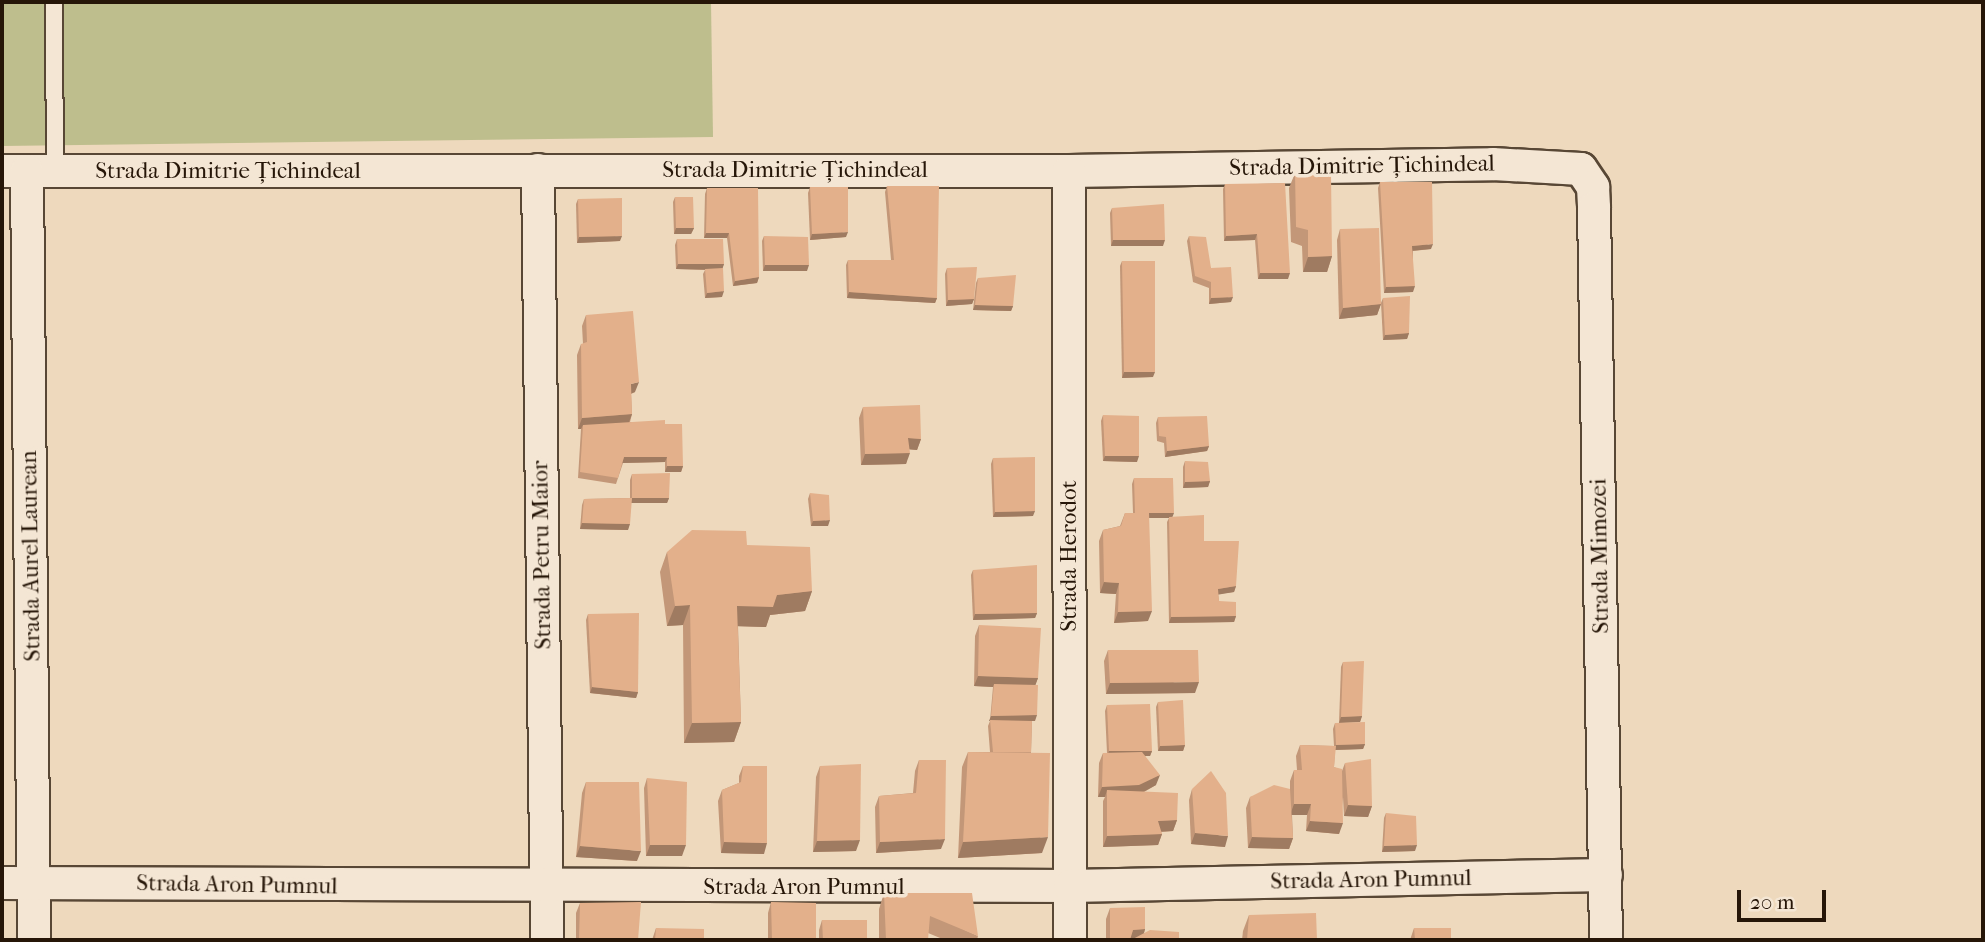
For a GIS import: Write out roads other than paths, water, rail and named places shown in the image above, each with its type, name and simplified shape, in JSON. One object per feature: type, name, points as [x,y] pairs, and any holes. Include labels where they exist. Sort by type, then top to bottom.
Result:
[{"type":"street","name":"Strada Dimitrie Țichindeal","points":[[28,171],[1069,171],[1493,164],[1573,166],[1587,174]]},
{"type":"street","name":"Strada Petru Maior","points":[[538,170],[547,940]]},
{"type":"street","name":"Strada Aurel Laurean","points":[[28,171],[34,940]]},
{"type":"street","name":"Strada Herodot","points":[[1069,171],[1070,940]]},
{"type":"street","name":"Strada Mimozei","points":[[1587,174],[1594,208],[1606,940]]},
{"type":"street","name":"Strada Aron Pumnul","points":[[2,883],[546,887],[1070,886],[1606,875]]},
{"type":"lane","points":[[28,171],[54,2]]}]
